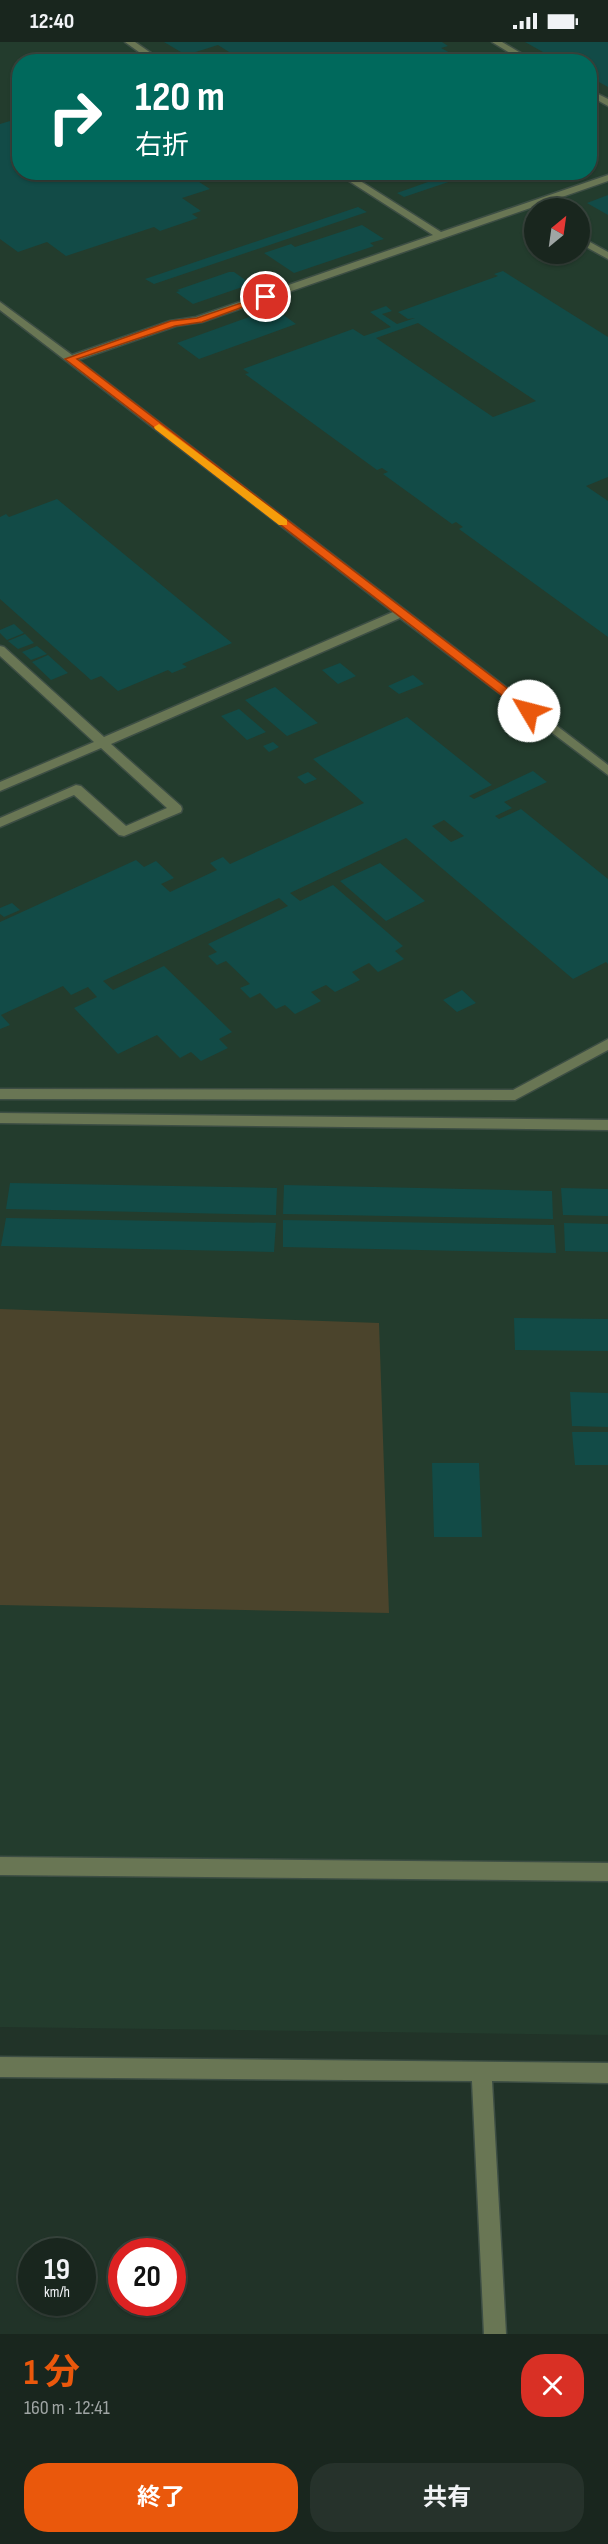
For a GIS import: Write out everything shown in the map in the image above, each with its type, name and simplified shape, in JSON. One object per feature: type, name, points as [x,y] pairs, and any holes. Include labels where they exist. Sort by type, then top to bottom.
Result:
[{"type":"street","points":[[129,42],[148,54]]},
{"type":"street","points":[[496,42],[518,54]]},
{"type":"street","points":[[559,198],[608,178]]},
{"type":"street","points":[[352,180],[442,237]]},
{"type":"street","points":[[70,359],[174,323],[198,320],[442,237],[524,212]]},
{"type":"street","points":[[590,245],[608,256]]},
{"type":"street","points":[[0,305],[401,613],[606,767]]},
{"type":"street","points":[[0,787],[401,613]]},
{"type":"street","points":[[0,650],[176,809],[124,832],[76,789],[0,823]]},
{"type":"street","points":[[0,1094],[515,1095],[608,1044]]},
{"type":"street","points":[[0,1118],[608,1125]]},
{"type":"street","points":[[0,1866],[608,1872]]},
{"type":"street","points":[[0,2067],[608,2073]]},
{"type":"street","points":[[481,2071],[495,2334]]},
{"type":"shaded area","points":[[0,42],[608,42],[608,2035],[0,2027]]},
{"type":"shaded area","points":[[0,1309],[379,1323],[389,1613],[0,1605]]},
{"type":"building","points":[[164,42],[442,42],[448,46],[441,48],[452,54],[232,54],[218,45],[184,54]]},
{"type":"building","points":[[525,42],[608,42],[608,87],[597,81],[597,54],[547,54]]},
{"type":"building","points":[[12,120],[12,180],[196,180],[210,189],[182,198],[201,211],[192,214],[198,218],[160,231],[154,227],[66,256],[47,242],[18,252],[0,239],[0,124]]},
{"type":"building","points":[[434,180],[454,180],[404,197],[397,193]]},
{"type":"building","points":[[608,195],[608,215],[590,205],[590,202]]},
{"type":"building","points":[[358,207],[367,212],[154,284],[145,279]]},
{"type":"building","points":[[362,225],[384,239],[370,243],[374,246],[294,273],[264,253],[291,244],[295,247]]},
{"type":"building","points":[[503,271],[608,337],[608,477],[586,486],[608,501],[608,637],[459,529],[463,527],[456,522],[452,524],[383,474],[388,472],[382,468],[377,470],[245,374],[249,373],[243,369],[353,329],[364,336],[391,327],[370,312],[386,306],[392,311],[382,314],[397,324],[415,318],[408,319],[398,312],[498,276],[494,274]],"holes":[[[418,323],[536,401],[493,417],[376,338]]]},
{"type":"building","points":[[234,272],[251,284],[193,304],[176,292],[180,291],[177,290]]},
{"type":"building","points":[[274,308],[296,324],[199,359],[177,343]]},
{"type":"building","points":[[57,499],[232,643],[182,664],[187,667],[172,673],[168,670],[118,691],[101,676],[91,680],[0,599],[0,517],[6,514],[9,517]]},
{"type":"building","points":[[14,624],[24,633],[7,640],[0,630]]},
{"type":"building","points":[[25,634],[34,643],[18,649],[8,641]]},
{"type":"building","points":[[37,646],[47,654],[31,660],[22,652]]},
{"type":"building","points":[[48,655],[68,673],[51,680],[32,662]]},
{"type":"building","points":[[340,663],[356,676],[338,684],[322,670]]},
{"type":"building","points":[[413,675],[424,684],[399,694],[388,686]]},
{"type":"building","points":[[275,687],[318,723],[287,736],[245,700]]},
{"type":"building","points":[[239,709],[266,732],[247,740],[221,716]]},
{"type":"building","points":[[407,717],[492,785],[469,796],[474,799],[533,771],[547,782],[504,802],[512,808],[495,816],[499,819],[521,809],[608,879],[608,964],[606,962],[573,979],[406,838],[290,893],[300,901],[333,885],[403,946],[395,951],[404,959],[378,972],[369,963],[352,972],[360,980],[335,992],[326,985],[311,992],[321,1001],[295,1014],[285,1005],[276,1009],[260,993],[250,998],[240,988],[250,984],[226,961],[217,965],[208,956],[217,952],[208,944],[288,906],[279,898],[103,981],[113,990],[164,966],[232,1032],[219,1039],[228,1048],[201,1061],[191,1052],[180,1058],[157,1035],[118,1054],[74,1008],[97,997],[88,987],[71,995],[63,986],[1,1015],[10,1025],[0,1029],[0,922],[136,860],[144,867],[156,861],[174,878],[161,884],[170,892],[217,870],[210,863],[223,857],[230,864],[364,803],[313,759]],"holes":[[[444,820],[464,836],[451,842],[432,826]]]},
{"type":"building","points":[[273,742],[279,747],[269,752],[263,746]]},
{"type":"building","points":[[308,772],[317,779],[305,784],[297,777]]},
{"type":"building","points":[[380,863],[425,901],[386,921],[340,881]]},
{"type":"building","points":[[12,903],[20,910],[4,917],[0,914],[0,908]]},
{"type":"building","points":[[462,990],[476,1003],[457,1012],[443,1000]]},
{"type":"building","points":[[10,1183],[277,1188],[276,1215],[6,1209]]},
{"type":"building","points":[[284,1185],[552,1191],[553,1219],[283,1214]]},
{"type":"building","points":[[561,1188],[608,1189],[608,1216],[563,1215]]},
{"type":"building","points":[[6,1218],[276,1223],[274,1252],[1,1246]]},
{"type":"building","points":[[283,1220],[554,1225],[556,1253],[283,1247]]},
{"type":"building","points":[[564,1223],[608,1224],[608,1252],[565,1251]]},
{"type":"building","points":[[514,1318],[608,1319],[608,1351],[515,1350]]},
{"type":"building","points":[[570,1392],[608,1393],[608,1427],[572,1426]]},
{"type":"building","points":[[572,1432],[608,1432],[608,1465],[575,1465]]},
{"type":"building","points":[[432,1463],[479,1463],[482,1537],[434,1537]]},
{"type":"slow traffic","points":[[159,427],[283,523]]},
{"type":"route","points":[[266,297],[198,320],[174,323],[70,359],[529,711]]}]
